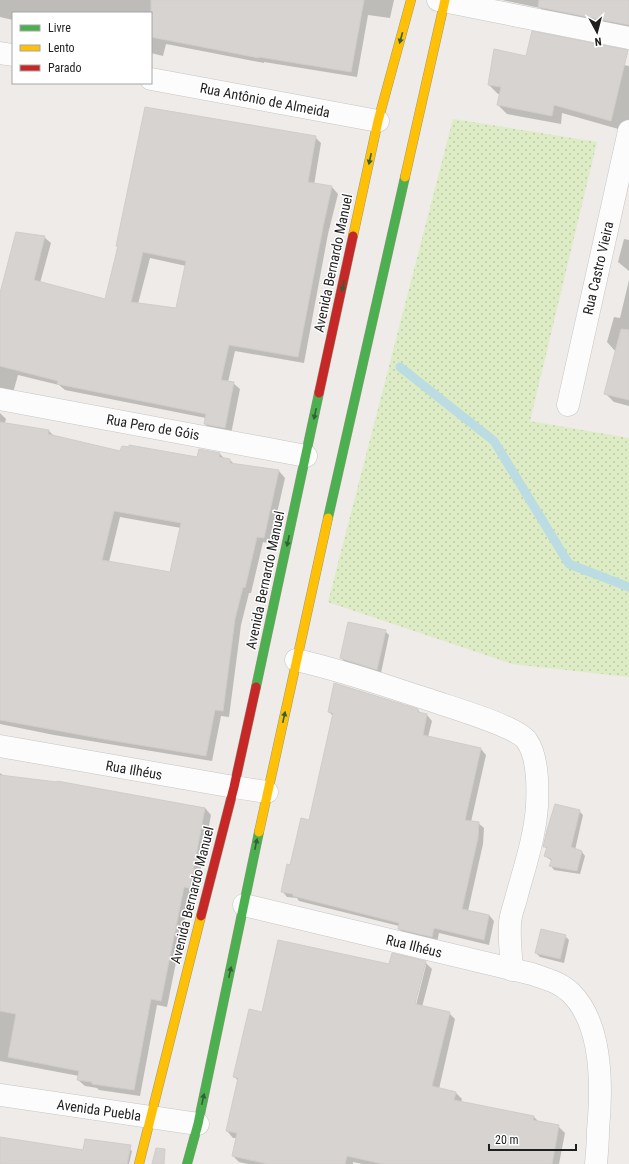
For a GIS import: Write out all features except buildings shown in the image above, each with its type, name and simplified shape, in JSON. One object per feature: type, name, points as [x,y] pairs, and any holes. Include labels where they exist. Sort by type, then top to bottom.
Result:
[{"type":"street","name":"Avenida Bernardo Manuel","points":[[139,1164],[234,787],[378,121],[411,0]]},
{"type":"street","points":[[187,1164],[198,1124],[267,792],[442,1],[629,38]]},
{"type":"street","points":[[0,53],[12,55]]},
{"type":"street","name":"Rua Antônio de Almeida","points":[[152,79],[378,121]]},
{"type":"street","name":"Rua Castro Vieira","points":[[568,405],[629,131]]},
{"type":"street","name":"Rua Pero de Góis","points":[[0,399],[306,456]]},
{"type":"street","points":[[296,660],[323,666],[470,714],[520,734],[531,747],[536,766],[537,806],[527,857],[510,924],[512,970]]},
{"type":"street","name":"Rua Ilhéus","points":[[0,746],[267,792]]},
{"type":"street","name":"Rua Ilhéus","points":[[244,906],[532,974],[557,982],[570,991],[578,1000],[587,1016],[599,1064],[601,1101],[596,1164]]},
{"type":"street","name":"Avenida Puebla","points":[[0,1095],[198,1124]]},
{"type":"green space","points":[[453,119],[597,142],[530,421],[629,438],[629,677],[512,664],[328,602]]},
{"type":"waterway","points":[[400,367],[494,441],[569,564],[629,587]]},
{"type":"traffic: fast","points":[[328,518],[405,177]]},
{"type":"traffic: fast","points":[[256,687],[319,393]]},
{"type":"traffic: fast","points":[[187,1164],[198,1124],[259,832]]},
{"type":"traffic: slow","points":[[353,236],[378,121],[411,0]]},
{"type":"traffic: slow","points":[[405,177],[445,0]]},
{"type":"traffic: slow","points":[[259,832],[328,518]]},
{"type":"traffic: slow","points":[[139,1164],[201,916]]},
{"type":"traffic: jam","points":[[319,393],[353,236]]},
{"type":"traffic: jam","points":[[201,916],[234,787],[256,687]]}]
